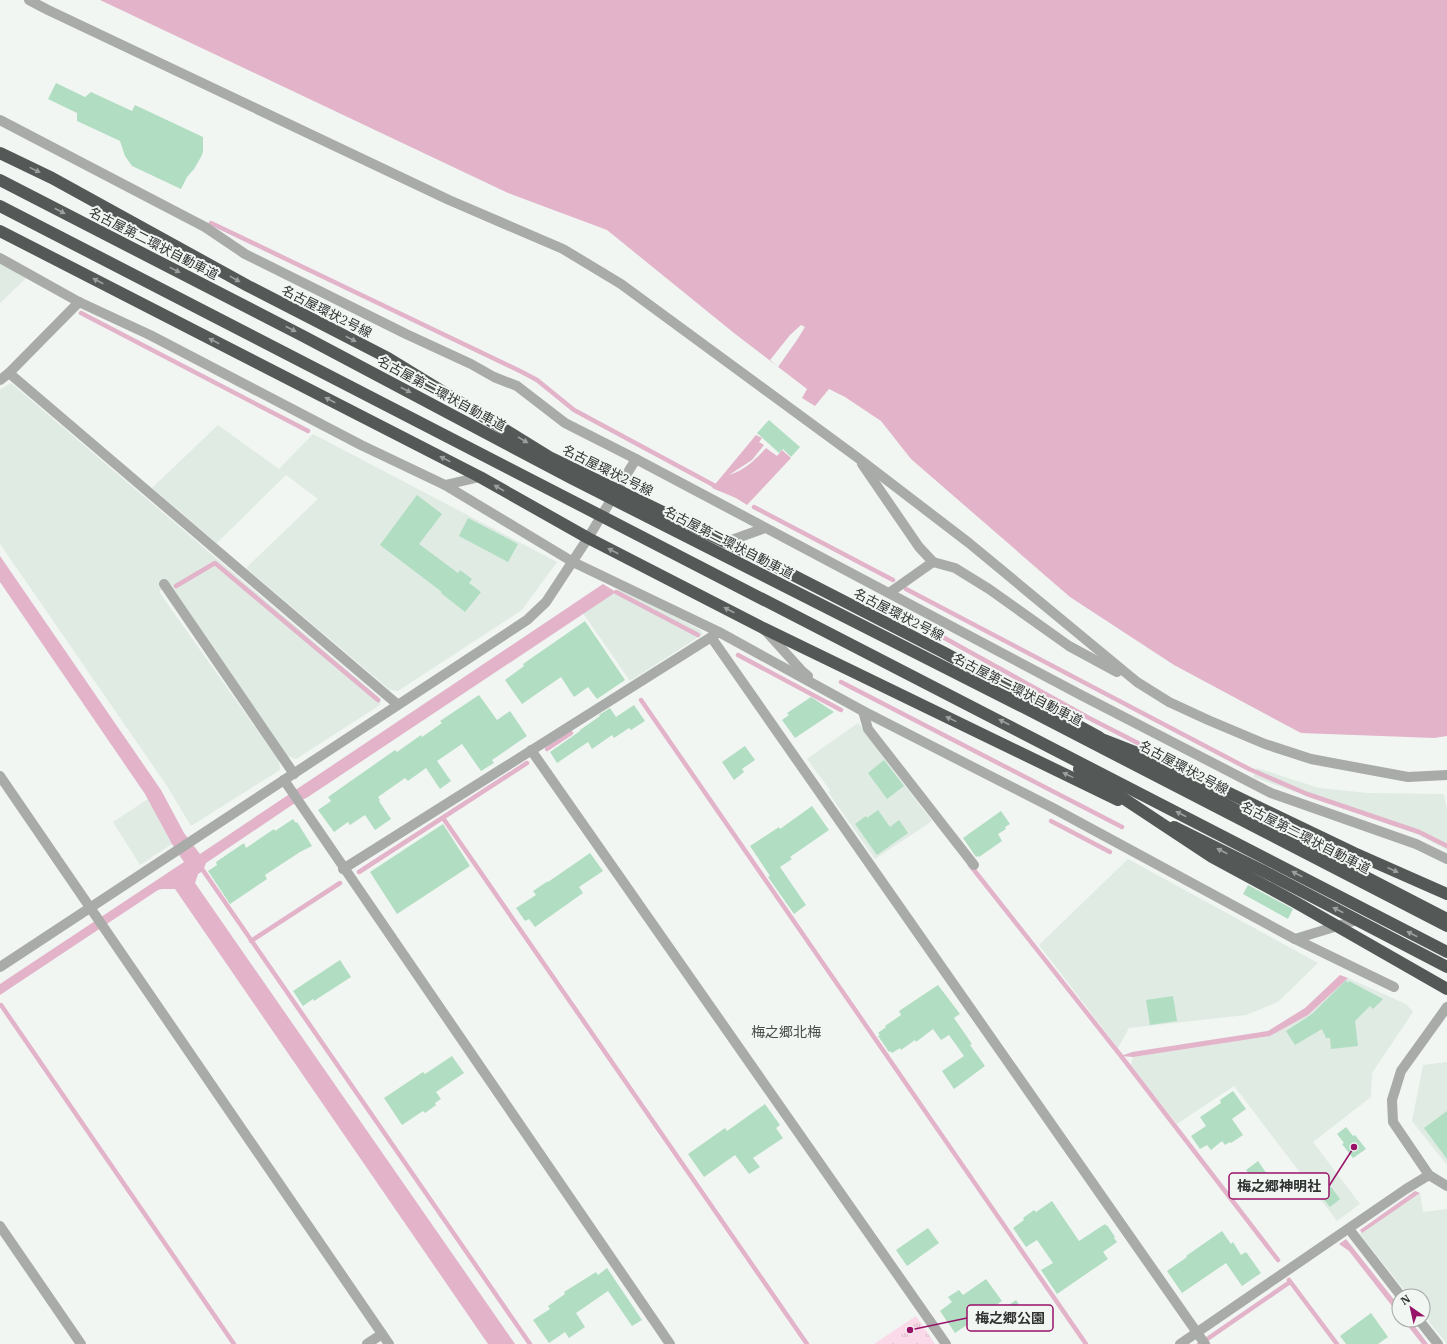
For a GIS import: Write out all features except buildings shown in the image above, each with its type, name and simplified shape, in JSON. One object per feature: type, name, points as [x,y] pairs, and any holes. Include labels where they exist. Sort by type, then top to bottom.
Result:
[{"type":"highway","name":"名古屋環状2号線","points":[[0,153],[52,178],[248,286],[388,358],[551,458],[785,571],[943,652],[1132,755],[1447,919]]},
{"type":"highway","name":"名古屋第二環状自動車道","points":[[0,180],[296,332],[571,478],[1024,708],[1447,926]]},
{"type":"highway","points":[[0,206],[1447,952]]},
{"type":"highway","points":[[0,231],[480,477],[588,538],[763,628],[1146,813],[1447,967]]},
{"type":"highway","points":[[1024,708],[1181,770],[1347,850],[1447,894]]},
{"type":"highway","points":[[1026,734],[1212,857],[1295,902],[1447,989]]},
{"type":"street","points":[[28,0],[449,200],[563,249],[621,284],[858,458],[969,544],[1137,682]]},
{"type":"street","points":[[0,120],[205,227],[246,254],[471,364],[494,377],[517,386],[565,423],[636,459],[1079,694],[1271,793],[1416,844],[1447,859]]},
{"type":"street","points":[[0,258],[79,302],[150,335],[361,445],[445,484],[573,562],[1051,807],[1296,939],[1394,987]]},
{"type":"street","points":[[0,380],[10,373],[79,302]]},
{"type":"street","points":[[10,373],[397,704]]},
{"type":"street","points":[[858,458],[919,547],[933,562],[955,568],[989,589],[1070,646],[1137,682],[1169,702],[1265,744],[1311,759],[1408,777],[1447,775]]},
{"type":"street","points":[[0,968],[92,911],[194,839],[286,784],[294,774],[397,704],[527,620],[546,602],[573,562],[636,459]]},
{"type":"street","points":[[445,484],[480,477]]},
{"type":"street","points":[[726,542],[765,528]]},
{"type":"street","points":[[889,593],[933,562]]},
{"type":"street","points":[[164,584],[294,774]]},
{"type":"street","points":[[763,628],[802,671],[827,691]]},
{"type":"street","points":[[343,869],[715,635]]},
{"type":"street","points":[[715,635],[1201,1338]]},
{"type":"street","points":[[863,711],[868,729],[974,865]]},
{"type":"street","points":[[531,750],[946,1344]]},
{"type":"street","points":[[0,776],[389,1344]]},
{"type":"street","points":[[286,784],[670,1344]]},
{"type":"street","points":[[1296,939],[1357,920]]},
{"type":"street","points":[[1447,1007],[1401,1071],[1392,1100],[1392,1122],[1429,1175],[1447,1186]]},
{"type":"street","points":[[1180,1344],[1201,1338],[1349,1229],[1406,1189],[1429,1175]]},
{"type":"street","points":[[0,1226],[81,1344]]},
{"type":"street","points":[[1349,1229],[1395,1288]]},
{"type":"street","points":[[1425,1328],[1438,1344]]},
{"type":"street","points":[[367,1344],[382,1334]]},
{"type":"shaded area","points":[[100,0],[1447,0],[1447,736],[1434,738],[1301,733],[1174,665],[1070,597],[911,459],[881,421],[845,397],[829,389],[815,406],[802,398],[807,389],[734,333],[607,230],[508,193]]},
{"type":"shaded area","points":[[0,263],[27,277],[0,303]]},
{"type":"shaded area","points":[[11,383],[381,699],[380,705],[296,759],[287,756],[170,584],[159,592],[279,761],[280,770],[191,826],[167,786],[0,544],[0,390]]},
{"type":"shaded area","points":[[218,425],[279,469],[313,434],[557,562],[522,610],[398,691],[390,690],[246,568],[318,499],[286,475],[217,543],[152,488]]},
{"type":"shaded area","points":[[756,435],[762,438],[759,442],[764,445],[752,460],[729,475],[749,464],[766,448],[777,456],[782,450],[791,458],[747,505],[736,498],[712,488]]},
{"type":"shaded area","points":[[0,556],[161,790],[184,833],[200,854],[603,584],[616,592],[206,863],[203,871],[198,874],[195,883],[515,1344],[488,1344],[175,889],[158,890],[0,995],[0,984],[184,862],[172,844],[145,794],[0,582]]},
{"type":"shaded area","points":[[621,588],[700,630],[703,634],[630,681],[583,613]]},
{"type":"shaded area","points":[[858,723],[932,821],[875,859],[828,792],[830,790],[807,759]]},
{"type":"shaded area","points":[[1257,768],[1319,788],[1368,793],[1444,794],[1447,809],[1447,850],[1417,834],[1253,777]]},
{"type":"shaded area","points":[[148,799],[172,844],[140,865],[113,822]]},
{"type":"shaded area","points":[[1128,859],[1318,963],[1278,1002],[1246,1015],[1129,1028],[1118,1048],[1039,945]]},
{"type":"shaded area","points":[[1340,975],[1348,978],[1308,1015],[1270,1036],[1133,1057],[1121,1056],[1132,1052],[1268,1031],[1305,1008]]},
{"type":"shaded area","points":[[1348,978],[1406,1004],[1413,1012],[1372,1073],[1371,1097],[1313,1142],[1360,1204],[1337,1221],[1234,1086],[1177,1124],[1131,1065],[1133,1057],[1270,1036],[1308,1015]]},
{"type":"shaded area","points":[[1447,1062],[1447,1165],[1412,1121],[1423,1065]]},
{"type":"shaded area","points":[[1415,1191],[1420,1193],[1362,1233],[1360,1230]]},
{"type":"shaded area","points":[[1420,1193],[1423,1212],[1447,1209],[1447,1344],[1431,1324],[1431,1288],[1403,1288],[1360,1234]]},
{"type":"shaded area","points":[[1346,1239],[1391,1296],[1391,1305],[1349,1251],[1339,1244]]},
{"type":"shaded area","points":[[1289,1280],[1291,1284],[1204,1344],[1196,1344]]},
{"type":"shaded area","points":[[1409,1328],[1416,1328],[1428,1344],[1422,1344]]},
{"type":"green space","points":[[916,1316],[935,1344],[874,1344]]},
{"type":"pier","points":[[801,325],[805,327],[778,367],[770,360],[790,335]]},
{"type":"waterway","points":[[211,223],[522,372],[537,380],[574,410],[719,488]]},
{"type":"waterway","points":[[81,313],[308,431]]},
{"type":"waterway","points":[[754,507],[893,580]]},
{"type":"waterway","points":[[176,586],[215,563],[378,700]]},
{"type":"waterway","points":[[906,589],[1249,769],[1307,794],[1419,832],[1447,846]]},
{"type":"waterway","points":[[616,592],[698,635]]},
{"type":"waterway","points":[[921,625],[1089,718],[1171,760]]},
{"type":"waterway","points":[[738,655],[841,710]]},
{"type":"waterway","points":[[841,682],[1122,827]]},
{"type":"waterway","points":[[641,700],[1086,1344]]},
{"type":"waterway","points":[[547,749],[571,733]]},
{"type":"waterway","points":[[359,872],[527,763]]},
{"type":"waterway","points":[[443,818],[807,1344]]},
{"type":"waterway","points":[[1051,821],[1110,852]]},
{"type":"waterway","points":[[970,865],[1121,1056],[1278,1260]]},
{"type":"waterway","points":[[200,866],[530,1344]]},
{"type":"waterway","points":[[251,941],[340,883]]},
{"type":"waterway","points":[[1,1005],[234,1344]]},
{"type":"waterway","points":[[1289,1280],[1337,1344]]},
{"type":"place","name":"梅之郷神明社","points":[[1354,1147]]},
{"type":"place","name":"梅之郷公園","points":[[910,1330]]},
{"type":"district","name":"梅之郷北梅","points":[[786,1032]]}]
